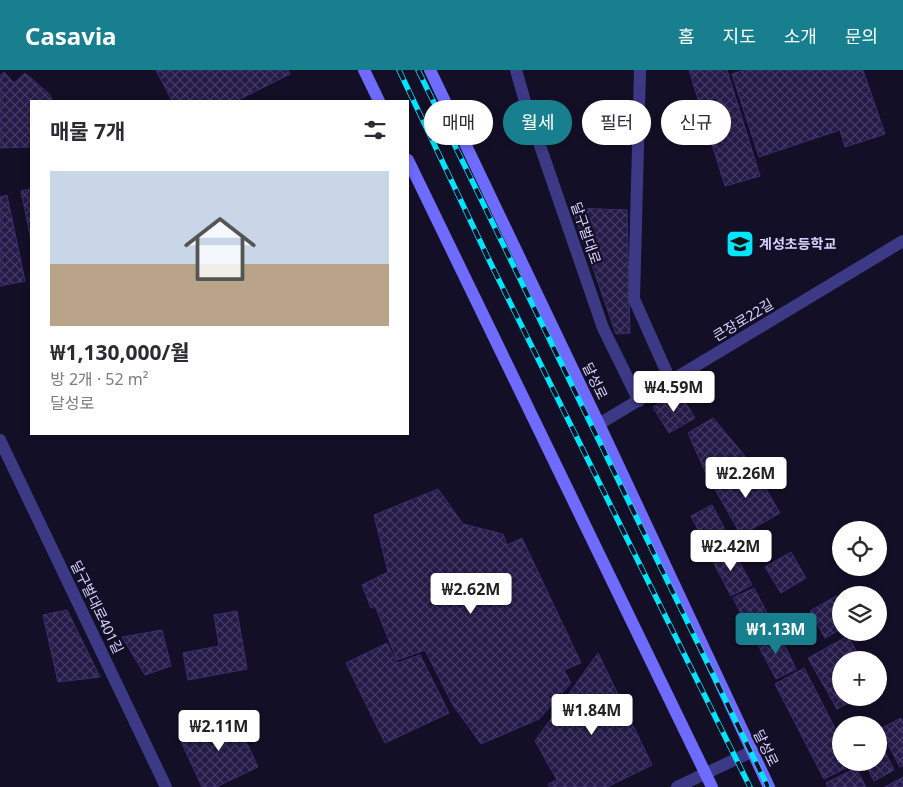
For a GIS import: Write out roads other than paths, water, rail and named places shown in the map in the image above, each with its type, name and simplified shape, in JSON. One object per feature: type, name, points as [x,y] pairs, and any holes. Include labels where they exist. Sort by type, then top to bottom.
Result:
[{"type":"main road","points":[[364,70],[379,100]]},
{"type":"main road","name":"달성로","points":[[430,70],[769,787]]},
{"type":"main road","points":[[409,162],[712,787]]},
{"type":"street","name":"달구벌대로","points":[[516,70],[526,106],[603,328],[639,402]]},
{"type":"street","points":[[640,70],[634,299],[671,382]]},
{"type":"street","name":"큰장로22길","points":[[599,424],[639,402],[903,241]]},
{"type":"street","name":"달구벌대로401길","points":[[0,440],[166,787]]},
{"type":"street","points":[[677,787],[751,752]]},
{"type":"railway","points":[[399,70],[490,262],[750,787]]},
{"type":"railway","points":[[418,70],[768,787]]},
{"type":"place","name":"계성초등학교","points":[[740,244]]}]
